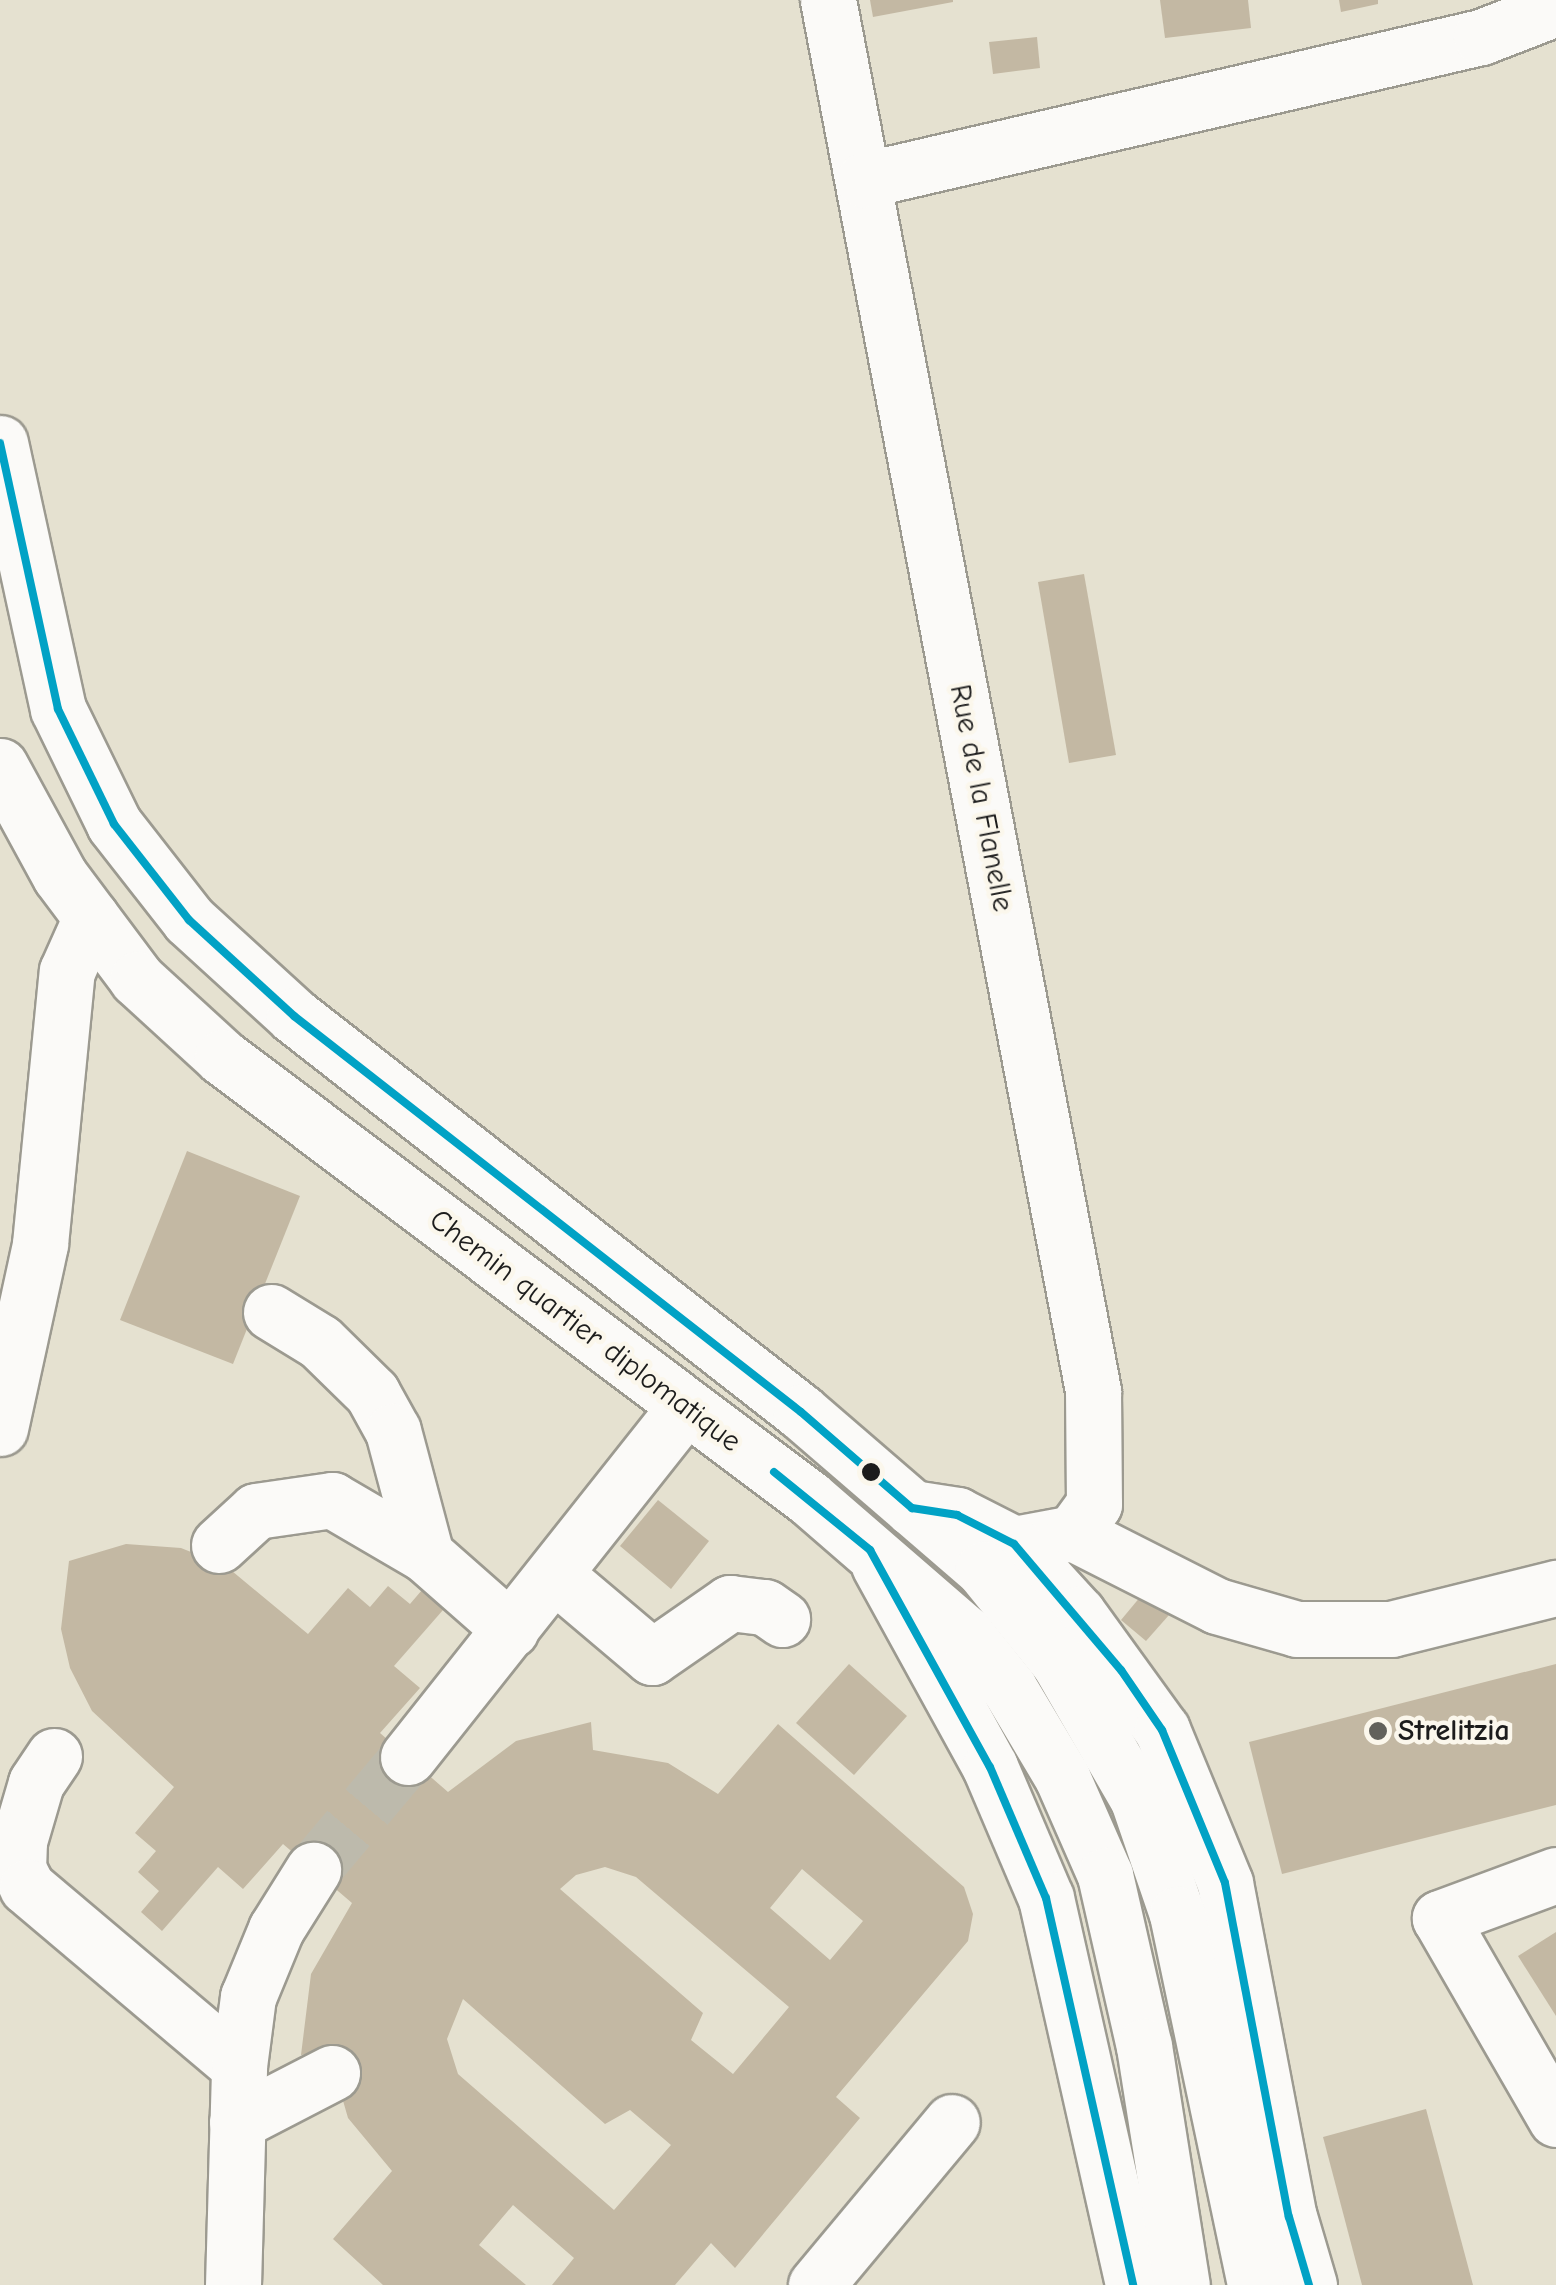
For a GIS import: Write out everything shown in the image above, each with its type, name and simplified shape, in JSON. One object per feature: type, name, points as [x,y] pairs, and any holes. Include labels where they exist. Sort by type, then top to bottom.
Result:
[{"type":"main road","name":"Rue de la Flanelle","points":[[828,0],[1092,1390],[1094,1504],[1073,1533]]},
{"type":"main road","points":[[864,180],[1481,37],[1556,8]]},
{"type":"main road","points":[[0,442],[58,708],[114,824],[188,920],[294,1016],[802,1412],[912,1508],[1024,1616],[1105,1734],[1138,1800],[1177,1914],[1255,2285]]},
{"type":"main road","name":"Chemin quartier diplomatique","points":[[0,766],[60,876],[91,918],[137,978],[222,1058],[870,1550],[965,1633],[1009,1688],[1062,1778],[1105,1875],[1144,2046],[1182,2285]]},
{"type":"main road","points":[[0,1428],[40,1244],[67,970],[91,918]]},
{"type":"main road","points":[[270,1312],[320,1342],[372,1393],[393,1431],[426,1555]]},
{"type":"main road","points":[[408,1757],[686,1408]]},
{"type":"main road","points":[[219,1545],[256,1511],[332,1500],[426,1555],[511,1630]]},
{"type":"main road","points":[[912,1508],[957,1515],[1014,1544],[1121,1670],[1162,1730],[1225,1883],[1289,2217],[1309,2285]]},
{"type":"main road","points":[[1014,1544],[1073,1533],[1216,1606],[1296,1629],[1391,1628],[1556,1588]]},
{"type":"main road","points":[[870,1550],[932,1652],[1046,1898],[1134,2285]]},
{"type":"main road","points":[[555,1575],[652,1657],[730,1603],[765,1606],[782,1619]]},
{"type":"main road","points":[[54,1756],[29,1800],[18,1869],[50,1911],[239,2066]]},
{"type":"main road","points":[[233,2285],[239,2066],[248,1997],[260,1964],[314,1870]]},
{"type":"main road","points":[[1556,1875],[1440,1918],[1556,2119]]},
{"type":"main road","points":[[238,2122],[332,2073]]},
{"type":"main road","points":[[816,2285],[952,2122]]},
{"type":"main road","points":[[1112,2184],[1114,2285]]},
{"type":"building","points":[[870,0],[953,0],[953,2],[873,17]]},
{"type":"building","points":[[1160,0],[1248,0],[1251,28],[1165,38]]},
{"type":"building","points":[[1339,0],[1378,0],[1378,4],[1341,12]]},
{"type":"building","points":[[1037,37],[1040,68],[993,74],[989,42]]},
{"type":"building","points":[[1084,574],[1116,755],[1069,763],[1038,582]]},
{"type":"building","points":[[187,1151],[300,1196],[233,1364],[120,1320]]},
{"type":"building","points":[[658,1500],[709,1541],[671,1589],[620,1546]]},
{"type":"building","points":[[126,1544],[181,1548],[226,1566],[308,1634],[348,1588],[370,1607],[388,1586],[410,1604],[428,1583],[450,1602],[394,1666],[420,1688],[380,1733],[448,1792],[516,1741],[591,1722],[593,1750],[668,1763],[718,1794],[778,1724],[964,1887],[973,1914],[968,1941],[836,2097],[860,2118],[735,2268],[711,2243],[675,2285],[552,2285],[574,2258],[513,2205],[479,2245],[526,2285],[383,2285],[333,2239],[392,2171],[348,2118],[329,2052],[301,2055],[311,1974],[352,1903],[283,1844],[243,1889],[218,1867],[162,1931],[141,1912],[159,1891],[138,1872],[156,1851],[135,1833],[174,1787],[92,1711],[70,1668],[61,1629],[69,1561]],"holes":[[[605,1867],[636,1877],[789,2007],[733,2074],[691,2040],[703,2013],[560,1889],[576,1875]],[[802,1869],[863,1921],[830,1960],[770,1908]],[[463,1999],[605,2124],[630,2110],[671,2145],[614,2210],[458,2074],[447,2039]]]},
{"type":"building","points":[[1151,1584],[1177,1606],[1146,1641],[1121,1620]]},
{"type":"building","points":[[849,1664],[907,1716],[854,1775],[796,1723]]},
{"type":"building","points":[[1556,1664],[1556,1805],[1282,1874],[1249,1742]]},
{"type":"building","points":[[1556,1932],[1556,2016],[1518,1956]]},
{"type":"building","points":[[1426,2109],[1473,2285],[1362,2285],[1323,2137]]},
{"type":"tunnel","points":[[313,1870],[408,1757]]},
{"type":"transit line","points":[[0,443],[58,709],[114,824],[189,920],[294,1016],[801,1412],[912,1508],[957,1515],[1014,1544],[1121,1670],[1162,1730],[1225,1883],[1289,2217],[1309,2285]]},
{"type":"transit line","points":[[774,1472],[870,1550],[990,1767],[1046,1898],[1133,2285]]},
{"type":"place","name":"Strelitzia","points":[[1378,1731]]}]
